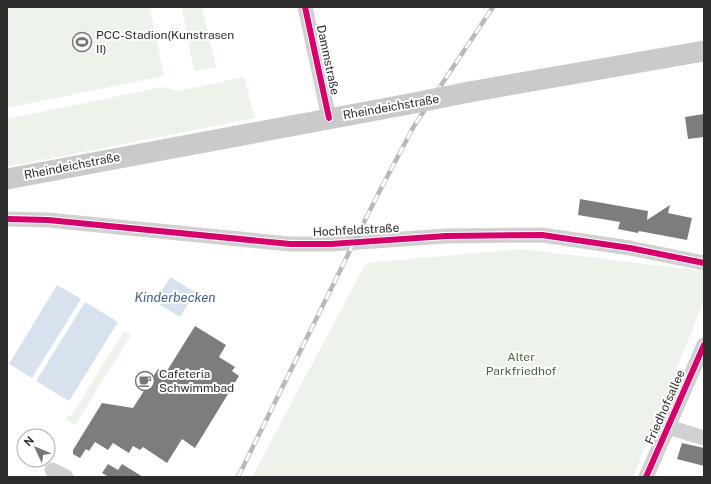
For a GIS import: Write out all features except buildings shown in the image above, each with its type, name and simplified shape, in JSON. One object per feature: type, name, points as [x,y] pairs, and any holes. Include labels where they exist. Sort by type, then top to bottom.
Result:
[{"type":"main road","name":"Rheindeichstraße","points":[[7,179],[469,92],[704,51]]},
{"type":"street","name":"Dammstraße","points":[[305,7],[329,118]]},
{"type":"street","name":"Hochfeldstraße","points":[[7,219],[48,220],[290,244],[331,244],[446,236],[542,235],[630,248],[704,263]]},
{"type":"street","name":"Friedhofsallee","points":[[646,477],[704,345]]},
{"type":"street","points":[[668,427],[704,438]]},
{"type":"street","points":[[52,470],[66,477]]},
{"type":"green space","name":"PCC-Stadion(Kunstrasen II)","points":[[7,7],[150,7],[164,76],[7,108]]},
{"type":"green space","points":[[182,7],[202,7],[216,67],[194,71]]},
{"type":"green space","points":[[244,77],[255,118],[7,167],[7,119],[162,87],[178,91]]},
{"type":"green space","name":"Alter Parkfriedhof","points":[[521,249],[704,271],[704,301],[633,477],[252,477],[366,263]]},
{"type":"green space","points":[[124,331],[131,335],[75,425],[66,419],[69,415],[71,416]]},
{"type":"water","name":"Kinderbecken","points":[[170,277],[195,292],[180,317],[155,302]]},
{"type":"water","points":[[57,285],[81,299],[32,378],[9,364]]},
{"type":"water","points":[[85,302],[118,322],[69,401],[36,381]]},
{"type":"railway","points":[[238,477],[377,196],[414,126],[493,7]]},
{"type":"cycle path","points":[[305,7],[329,118]]},
{"type":"cycle path","points":[[7,219],[48,220],[290,244],[331,244],[446,236],[542,235],[630,248],[704,263]]},
{"type":"cycle path","points":[[646,477],[704,345]]},
{"type":"place","name":"PCC-Stadion(Kunstrasen II)","points":[[82,42]]},
{"type":"place","name":"Cafeteria Schwimmbad","points":[[145,381]]}]
